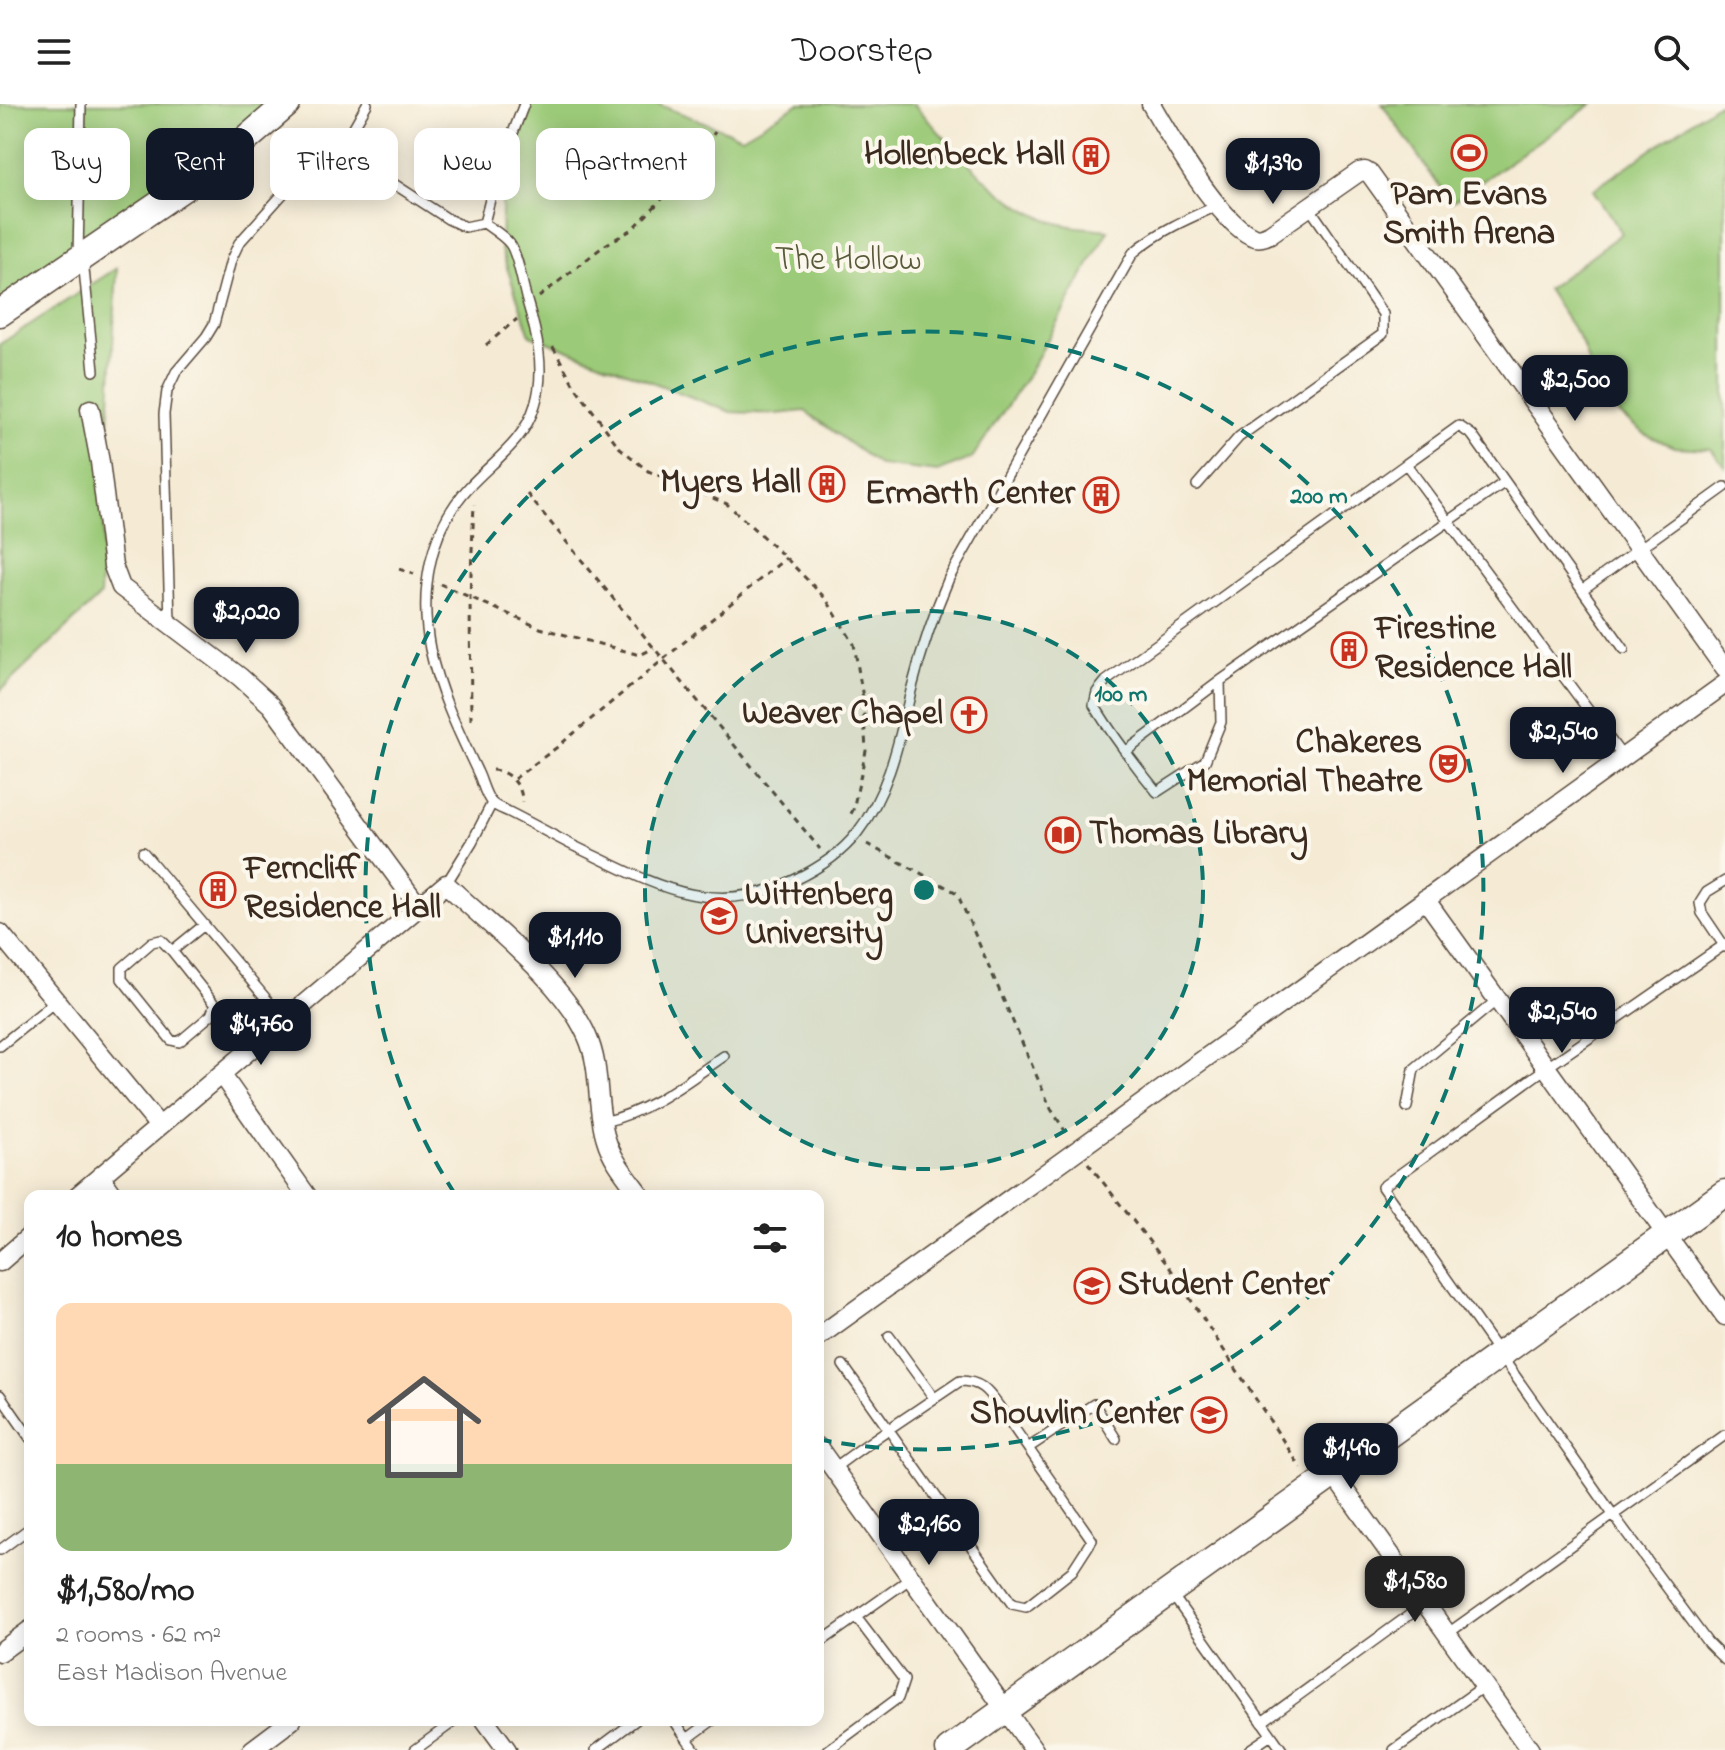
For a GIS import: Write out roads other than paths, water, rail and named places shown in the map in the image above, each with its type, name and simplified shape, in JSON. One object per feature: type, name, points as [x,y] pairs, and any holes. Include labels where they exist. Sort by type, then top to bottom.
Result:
[{"type":"street","points":[[0,313],[214,167],[287,104]]},
{"type":"street","points":[[1151,104],[1218,205],[1235,224],[1252,236],[1261,238],[1359,172],[1370,174],[1725,669]]},
{"type":"street","points":[[90,409],[113,566],[121,587],[240,677],[271,705],[419,907]]},
{"type":"street","points":[[824,1333],[1725,684]]},
{"type":"street","points":[[84,1190],[446,884],[524,958],[577,1017],[596,1066],[605,1138],[614,1158],[637,1190]]},
{"type":"street","points":[[1425,899],[1725,1316]]},
{"type":"street","points":[[0,933],[159,1126]]},
{"type":"street","points":[[221,1074],[303,1190]]},
{"type":"street","points":[[100,1176],[110,1190]]},
{"type":"street","points":[[949,1750],[1725,1193]]},
{"type":"street","points":[[0,1262],[24,1241]]},
{"type":"street","points":[[824,1456],[1034,1750]]},
{"type":"street","points":[[1333,1474],[1530,1750]]},
{"type":"street","points":[[0,1652],[24,1634]]},
{"type":"street","points":[[252,1750],[284,1726]]},
{"type":"street","points":[[489,1726],[507,1750]]},
{"type":"lane","points":[[81,104],[80,260],[94,371]]},
{"type":"lane","points":[[353,128],[367,104]]},
{"type":"lane","points":[[484,223],[495,180],[524,104]]},
{"type":"lane","points":[[398,186],[456,223],[465,227],[484,223],[511,244],[540,362],[535,407],[524,430],[510,450],[454,506],[431,556],[425,616],[430,650],[463,741],[492,803],[647,880],[679,893],[703,898],[747,895],[782,886],[829,859],[854,838],[871,815],[883,790],[898,748],[932,618],[949,578],[1133,253],[1163,231],[1218,205]]},
{"type":"lane","points":[[170,625],[164,414],[167,391],[176,372],[214,324],[231,260],[239,243],[277,200]]},
{"type":"lane","points":[[1197,485],[1239,437],[1383,334],[1383,314],[1309,207]]},
{"type":"lane","points":[[1220,681],[1221,722],[1205,761],[1157,792],[1125,752],[1094,705],[1097,692],[1106,681],[1459,426],[1472,435],[1624,649]]},
{"type":"lane","points":[[1406,464],[1623,757]]},
{"type":"lane","points":[[1125,752],[1220,681],[1505,482]]},
{"type":"lane","points":[[1582,590],[1725,487]]},
{"type":"lane","points":[[446,884],[492,803]]},
{"type":"lane","points":[[143,852],[284,1020]]},
{"type":"lane","points":[[1725,881],[1703,896],[1700,903],[1702,913],[1724,946],[1546,1068],[1382,1187],[1614,1516],[1708,1643],[1725,1660]]},
{"type":"lane","points":[[172,951],[204,925]]},
{"type":"lane","points":[[161,940],[172,951],[215,1005],[211,1015],[179,1042],[171,1040],[122,979],[122,968],[152,942],[161,940]]},
{"type":"lane","points":[[1407,1107],[1414,1069],[1497,1000]]},
{"type":"lane","points":[[0,1046],[56,1001]]},
{"type":"lane","points":[[603,1122],[644,1108],[724,1056]]},
{"type":"lane","points":[[889,1336],[934,1398]]},
{"type":"lane","points":[[833,1469],[888,1430],[934,1398],[960,1381],[973,1381],[984,1387],[1092,1540],[1072,1571],[1026,1607],[1012,1604],[888,1430],[843,1365]]},
{"type":"lane","points":[[0,1395],[24,1429]]},
{"type":"lane","points":[[1028,1448],[1094,1404],[1116,1439]]},
{"type":"lane","points":[[1447,1634],[1725,1435]]},
{"type":"lane","points":[[0,1550],[24,1532]]},
{"type":"lane","points":[[824,1640],[911,1578]]},
{"type":"lane","points":[[1171,1593],[1282,1750]]},
{"type":"lane","points":[[1262,1722],[1426,1603]]},
{"type":"lane","points":[[828,1750],[898,1698],[904,1680],[856,1617]]},
{"type":"lane","points":[[1394,1750],[1484,1686]]},
{"type":"lane","points":[[415,1750],[448,1726]]},
{"type":"lane","points":[[596,1750],[628,1726]]},
{"type":"lane","points":[[678,1726],[695,1750]]},
{"type":"lane","points":[[687,1739],[705,1726]]},
{"type":"lane","points":[[1249,1750],[1271,1735]]},
{"type":"place","name":"Pam Evans Smith Arena","points":[[1469,153]]},
{"type":"place","name":"Hollenbeck Hall","points":[[1091,156]]},
{"type":"place","name":"Myers Hall","points":[[827,484]]},
{"type":"place","name":"Ermarth Center","points":[[1101,495]]},
{"type":"place","name":"Firestine Residence Hall","points":[[1349,650]]},
{"type":"place","name":"Weaver Chapel","points":[[969,715]]},
{"type":"place","name":"Chakeres Memorial Theatre","points":[[1448,764]]},
{"type":"place","name":"Thomas Library","points":[[1063,835]]},
{"type":"place","name":"Ferncliff Residence Hall","points":[[218,890]]},
{"type":"place","name":"Wittenberg University","points":[[719,916]]},
{"type":"place","name":"Student Center","points":[[1092,1286]]},
{"type":"place","name":"Shouvlin Center","points":[[1209,1415]]},
{"type":"park label","name":"The Hollow","points":[[848,261]]}]
